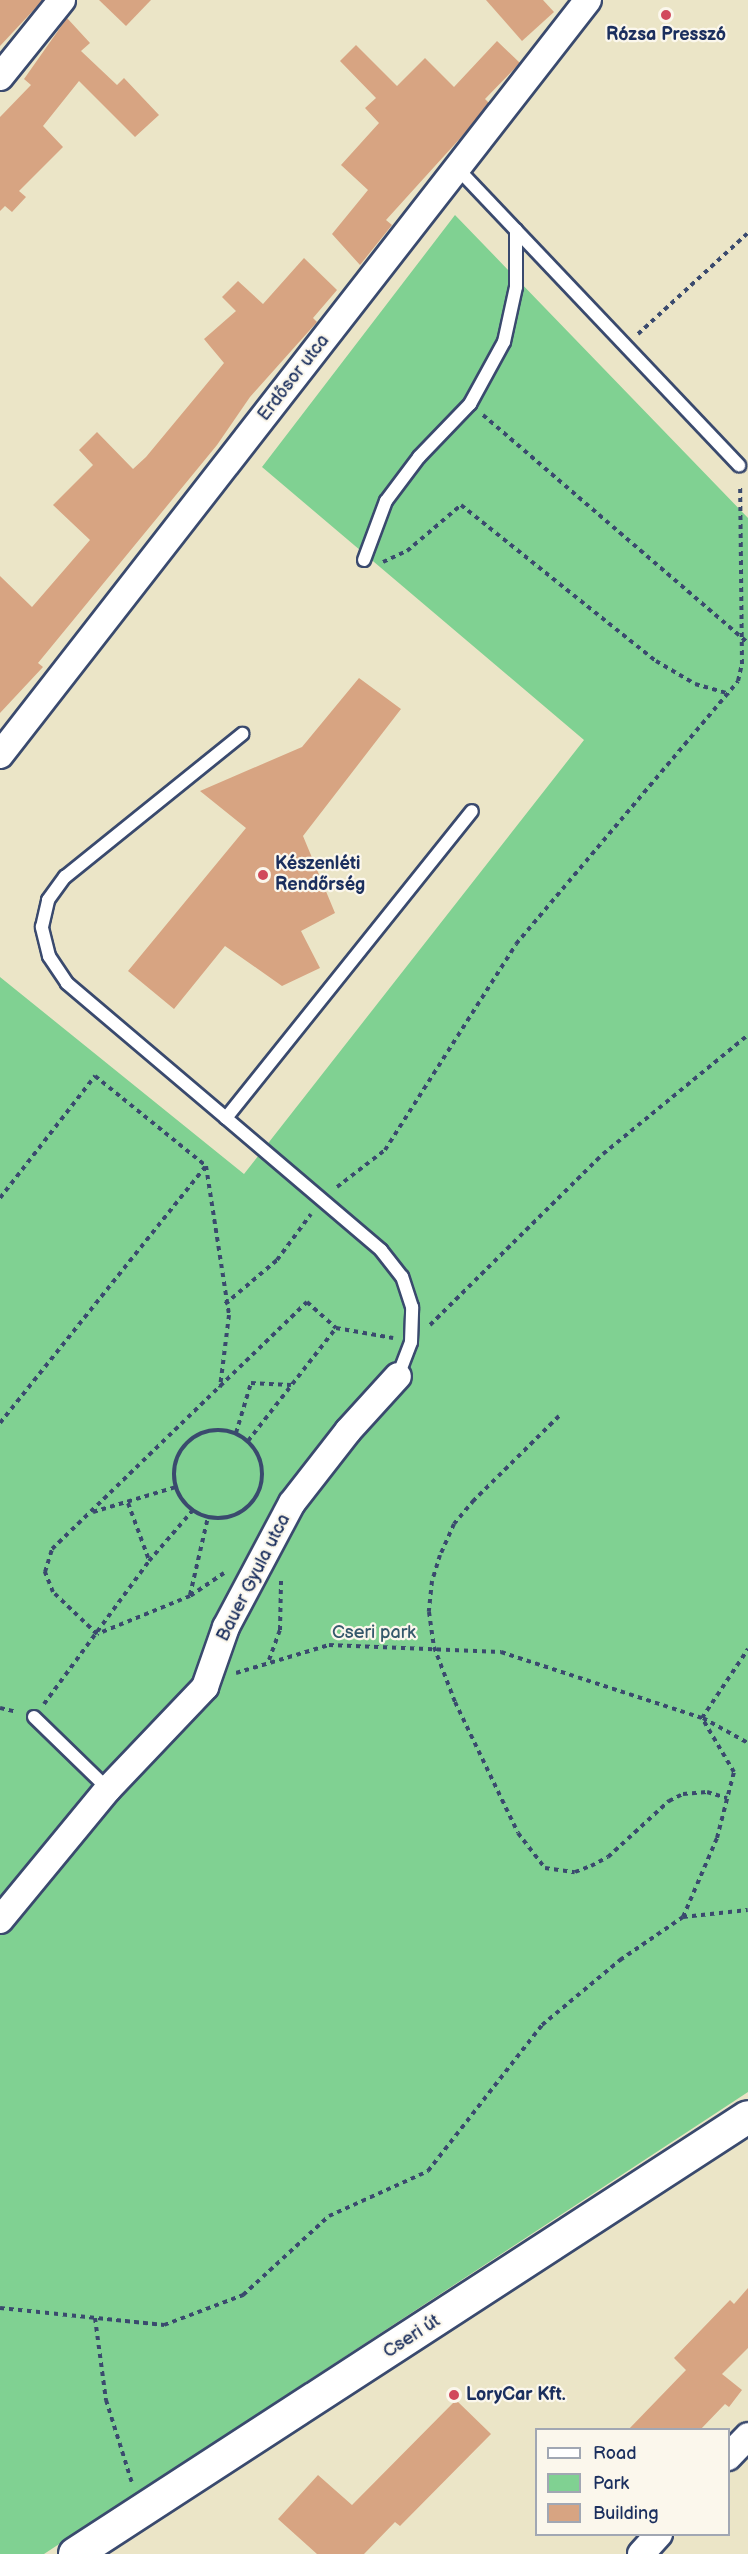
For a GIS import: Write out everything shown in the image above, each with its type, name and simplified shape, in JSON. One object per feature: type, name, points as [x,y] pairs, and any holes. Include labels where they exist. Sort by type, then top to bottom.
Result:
[{"type":"street","points":[[0,77],[62,0]]},
{"type":"street","name":"Erdősor utca","points":[[0,755],[588,0]]},
{"type":"street","name":"Bauer Gyula utca","points":[[0,1920],[108,1788],[205,1687],[226,1627],[292,1503],[348,1431],[398,1377]]},
{"type":"street","name":"Cseri út","points":[[75,2554],[145,2511],[748,2117]]},
{"type":"street","points":[[730,2456],[748,2436]]},
{"type":"street","points":[[641,2554],[657,2536]]},
{"type":"lane","points":[[457,168],[739,465]]},
{"type":"lane","points":[[364,561],[386,501],[419,457],[470,404],[504,342],[516,287],[516,230]]},
{"type":"lane","points":[[242,734],[65,877],[48,900],[42,927],[49,956],[67,983],[381,1250],[402,1277],[412,1308],[411,1342],[398,1377]]},
{"type":"lane","points":[[226,1118],[472,811]]},
{"type":"lane","points":[[34,1717],[108,1788]]},
{"type":"path","points":[[626,346],[748,233]]},
{"type":"path","points":[[470,404],[742,641],[748,643]]},
{"type":"path","points":[[225,1304],[277,1260],[323,1200],[385,1150],[516,944],[684,740],[730,694],[742,664],[739,465]]},
{"type":"path","points":[[364,561],[385,562],[407,551],[460,505],[656,661],[695,684],[730,694]]},
{"type":"path","points":[[97,1634],[53,1592],[45,1572],[52,1550],[307,1302],[336,1328],[411,1342],[603,1154],[748,1035]]},
{"type":"path","points":[[0,1198],[95,1076],[206,1166],[229,1333],[220,1387]]},
{"type":"path","points":[[0,1423],[206,1166]]},
{"type":"path","points":[[248,1441],[336,1328]]},
{"type":"path","points":[[236,1433],[251,1383],[292,1385]]},
{"type":"path","points":[[559,1416],[495,1477],[454,1524],[432,1581],[429,1612],[434,1647],[485,1768],[518,1833],[545,1868],[575,1872],[591,1866],[682,1794],[707,1792],[727,1797]]},
{"type":"path","points":[[207,1431],[236,1433],[248,1441],[262,1471],[261,1487],[253,1502],[240,1512],[225,1518],[208,1517],[193,1510],[176,1488],[176,1459],[189,1442],[207,1431]]},
{"type":"path","points":[[92,1512],[176,1488]]},
{"type":"path","points":[[128,1503],[149,1561]]},
{"type":"path","points":[[0,1708],[34,1717],[149,1561],[193,1510]]},
{"type":"path","points":[[190,1596],[208,1517]]},
{"type":"path","points":[[97,1634],[190,1596],[226,1570]]},
{"type":"path","points":[[205,1687],[270,1660],[329,1645],[434,1647],[501,1652],[702,1718],[748,1743]]},
{"type":"path","points":[[702,1718],[748,1649]]},
{"type":"path","points":[[683,1917],[717,1838],[734,1772],[702,1718]]},
{"type":"path","points":[[0,2308],[164,2325],[243,2295],[329,2216],[428,2170],[542,2025],[620,1960],[683,1917],[748,1910]]},
{"type":"path","points":[[95,2318],[106,2400],[128,2474],[145,2511]]},
{"type":"green space","name":"Cseri park","points":[[455,215],[748,518],[748,2092],[44,2554],[0,2554],[0,977],[244,1174],[584,740],[262,467]]},
{"type":"building","points":[[0,0],[43,0],[0,46]]},
{"type":"building","points":[[99,0],[151,0],[126,26]]},
{"type":"building","points":[[486,0],[543,0],[554,12],[522,41]]},
{"type":"building","points":[[67,18],[90,43],[81,51],[117,85],[124,78],[159,115],[135,137],[79,81],[43,126],[63,147],[19,191],[26,197],[12,212],[5,206],[0,211],[0,117],[31,85],[24,79]]},
{"type":"building","points":[[497,41],[520,63],[485,99],[489,103],[464,134],[386,220],[392,225],[360,265],[332,234],[368,190],[341,165],[379,123],[365,108],[376,98],[340,61],[356,45],[397,86],[425,58],[454,87]]},
{"type":"building","points":[[304,258],[337,290],[313,318],[317,322],[250,397],[217,445],[38,663],[43,667],[0,713],[0,576],[32,607],[90,540],[53,505],[93,465],[79,450],[97,432],[133,469],[146,457],[224,363],[204,339],[236,311],[222,297],[238,281],[263,304]]},
{"type":"building","name":"Készenléti Rendőrség","points":[[359,678],[401,709],[303,836],[335,913],[301,931],[320,968],[282,986],[225,946],[174,1009],[128,971],[246,828],[200,791],[302,747]]},
{"type":"building","points":[[748,2288],[748,2348],[722,2374],[742,2390],[729,2407],[725,2404],[702,2428],[630,2428],[686,2370],[674,2358],[730,2300],[734,2304]]},
{"type":"building","points":[[456,2400],[491,2434],[400,2526],[395,2522],[364,2554],[317,2554],[278,2519],[318,2475],[352,2505]]},
{"type":"place","name":"Rózsa Presszó","points":[[666,15]]},
{"type":"place","name":"Készenléti Rendőrség","points":[[263,875]]},
{"type":"place","name":"LoryCar Kft.","points":[[454,2395]]}]
